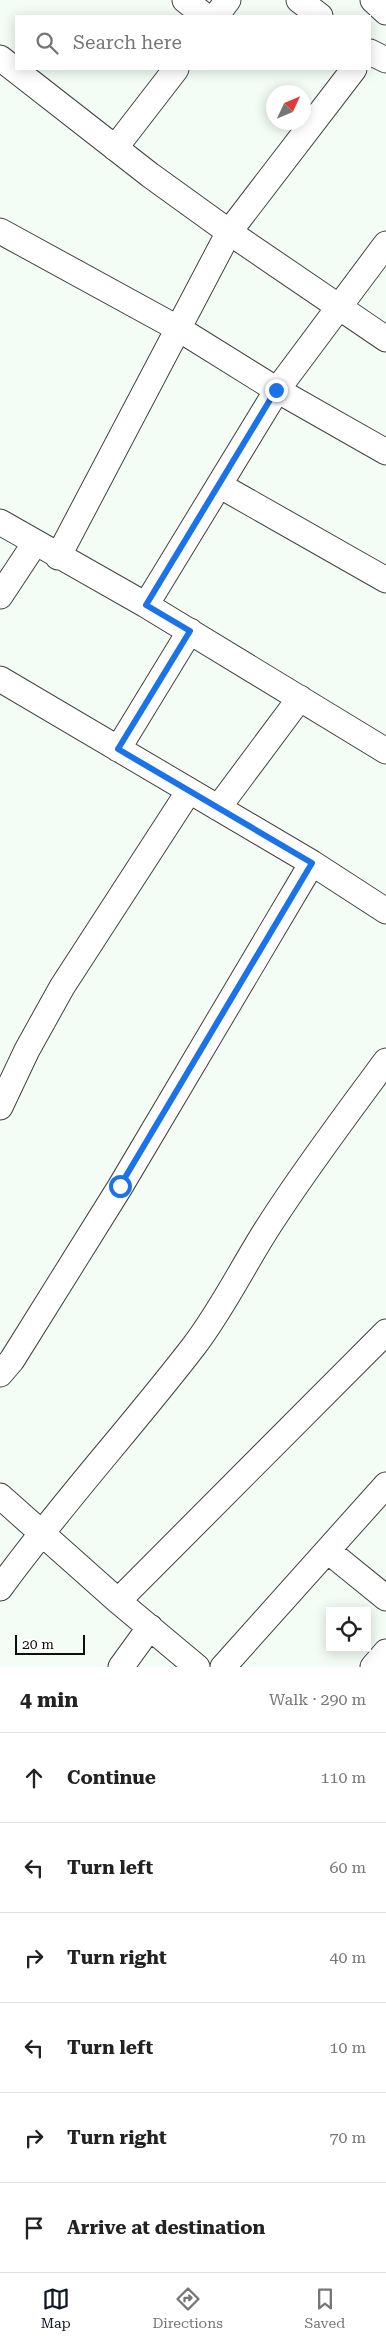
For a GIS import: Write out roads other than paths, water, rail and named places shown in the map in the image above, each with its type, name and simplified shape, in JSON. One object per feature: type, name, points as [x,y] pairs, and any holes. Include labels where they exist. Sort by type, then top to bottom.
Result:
[{"type":"street","points":[[185,0],[204,15]]},
{"type":"street","points":[[217,15],[228,0]]},
{"type":"street","points":[[299,0],[319,15]]},
{"type":"street","points":[[373,0],[386,12]]},
{"type":"street","points":[[371,52],[386,60]]},
{"type":"street","points":[[0,58],[15,70]]},
{"type":"street","points":[[15,70],[115,148],[229,232],[386,339]]},
{"type":"street","points":[[115,148],[175,70]]},
{"type":"street","points":[[58,557],[229,232],[353,70]]},
{"type":"street","points":[[0,230],[179,329],[276,390],[386,452]]},
{"type":"street","points":[[146,605],[276,390],[386,244]]},
{"type":"street","points":[[219,485],[386,580]]},
{"type":"street","points":[[0,522],[190,631],[386,751]]},
{"type":"street","points":[[0,596],[35,543]]},
{"type":"street","points":[[118,749],[190,631]]},
{"type":"street","points":[[0,679],[312,863],[386,911]]},
{"type":"street","points":[[218,808],[300,698]]},
{"type":"street","points":[[0,1108],[27,1050],[62,987],[189,791]]},
{"type":"street","points":[[0,1374],[12,1360],[120,1186],[312,863]]},
{"type":"street","points":[[0,1588],[40,1532],[194,1345],[233,1286],[269,1225],[314,1158],[386,1061]]},
{"type":"street","points":[[118,1601],[386,1332]]},
{"type":"street","points":[[223,1667],[386,1485]]},
{"type":"street","points":[[0,1496],[118,1601],[197,1667]]},
{"type":"street","points":[[328,1551],[386,1598]]},
{"type":"street","points":[[122,1667],[150,1628]]},
{"type":"street","points":[[373,1667],[386,1652]]}]
